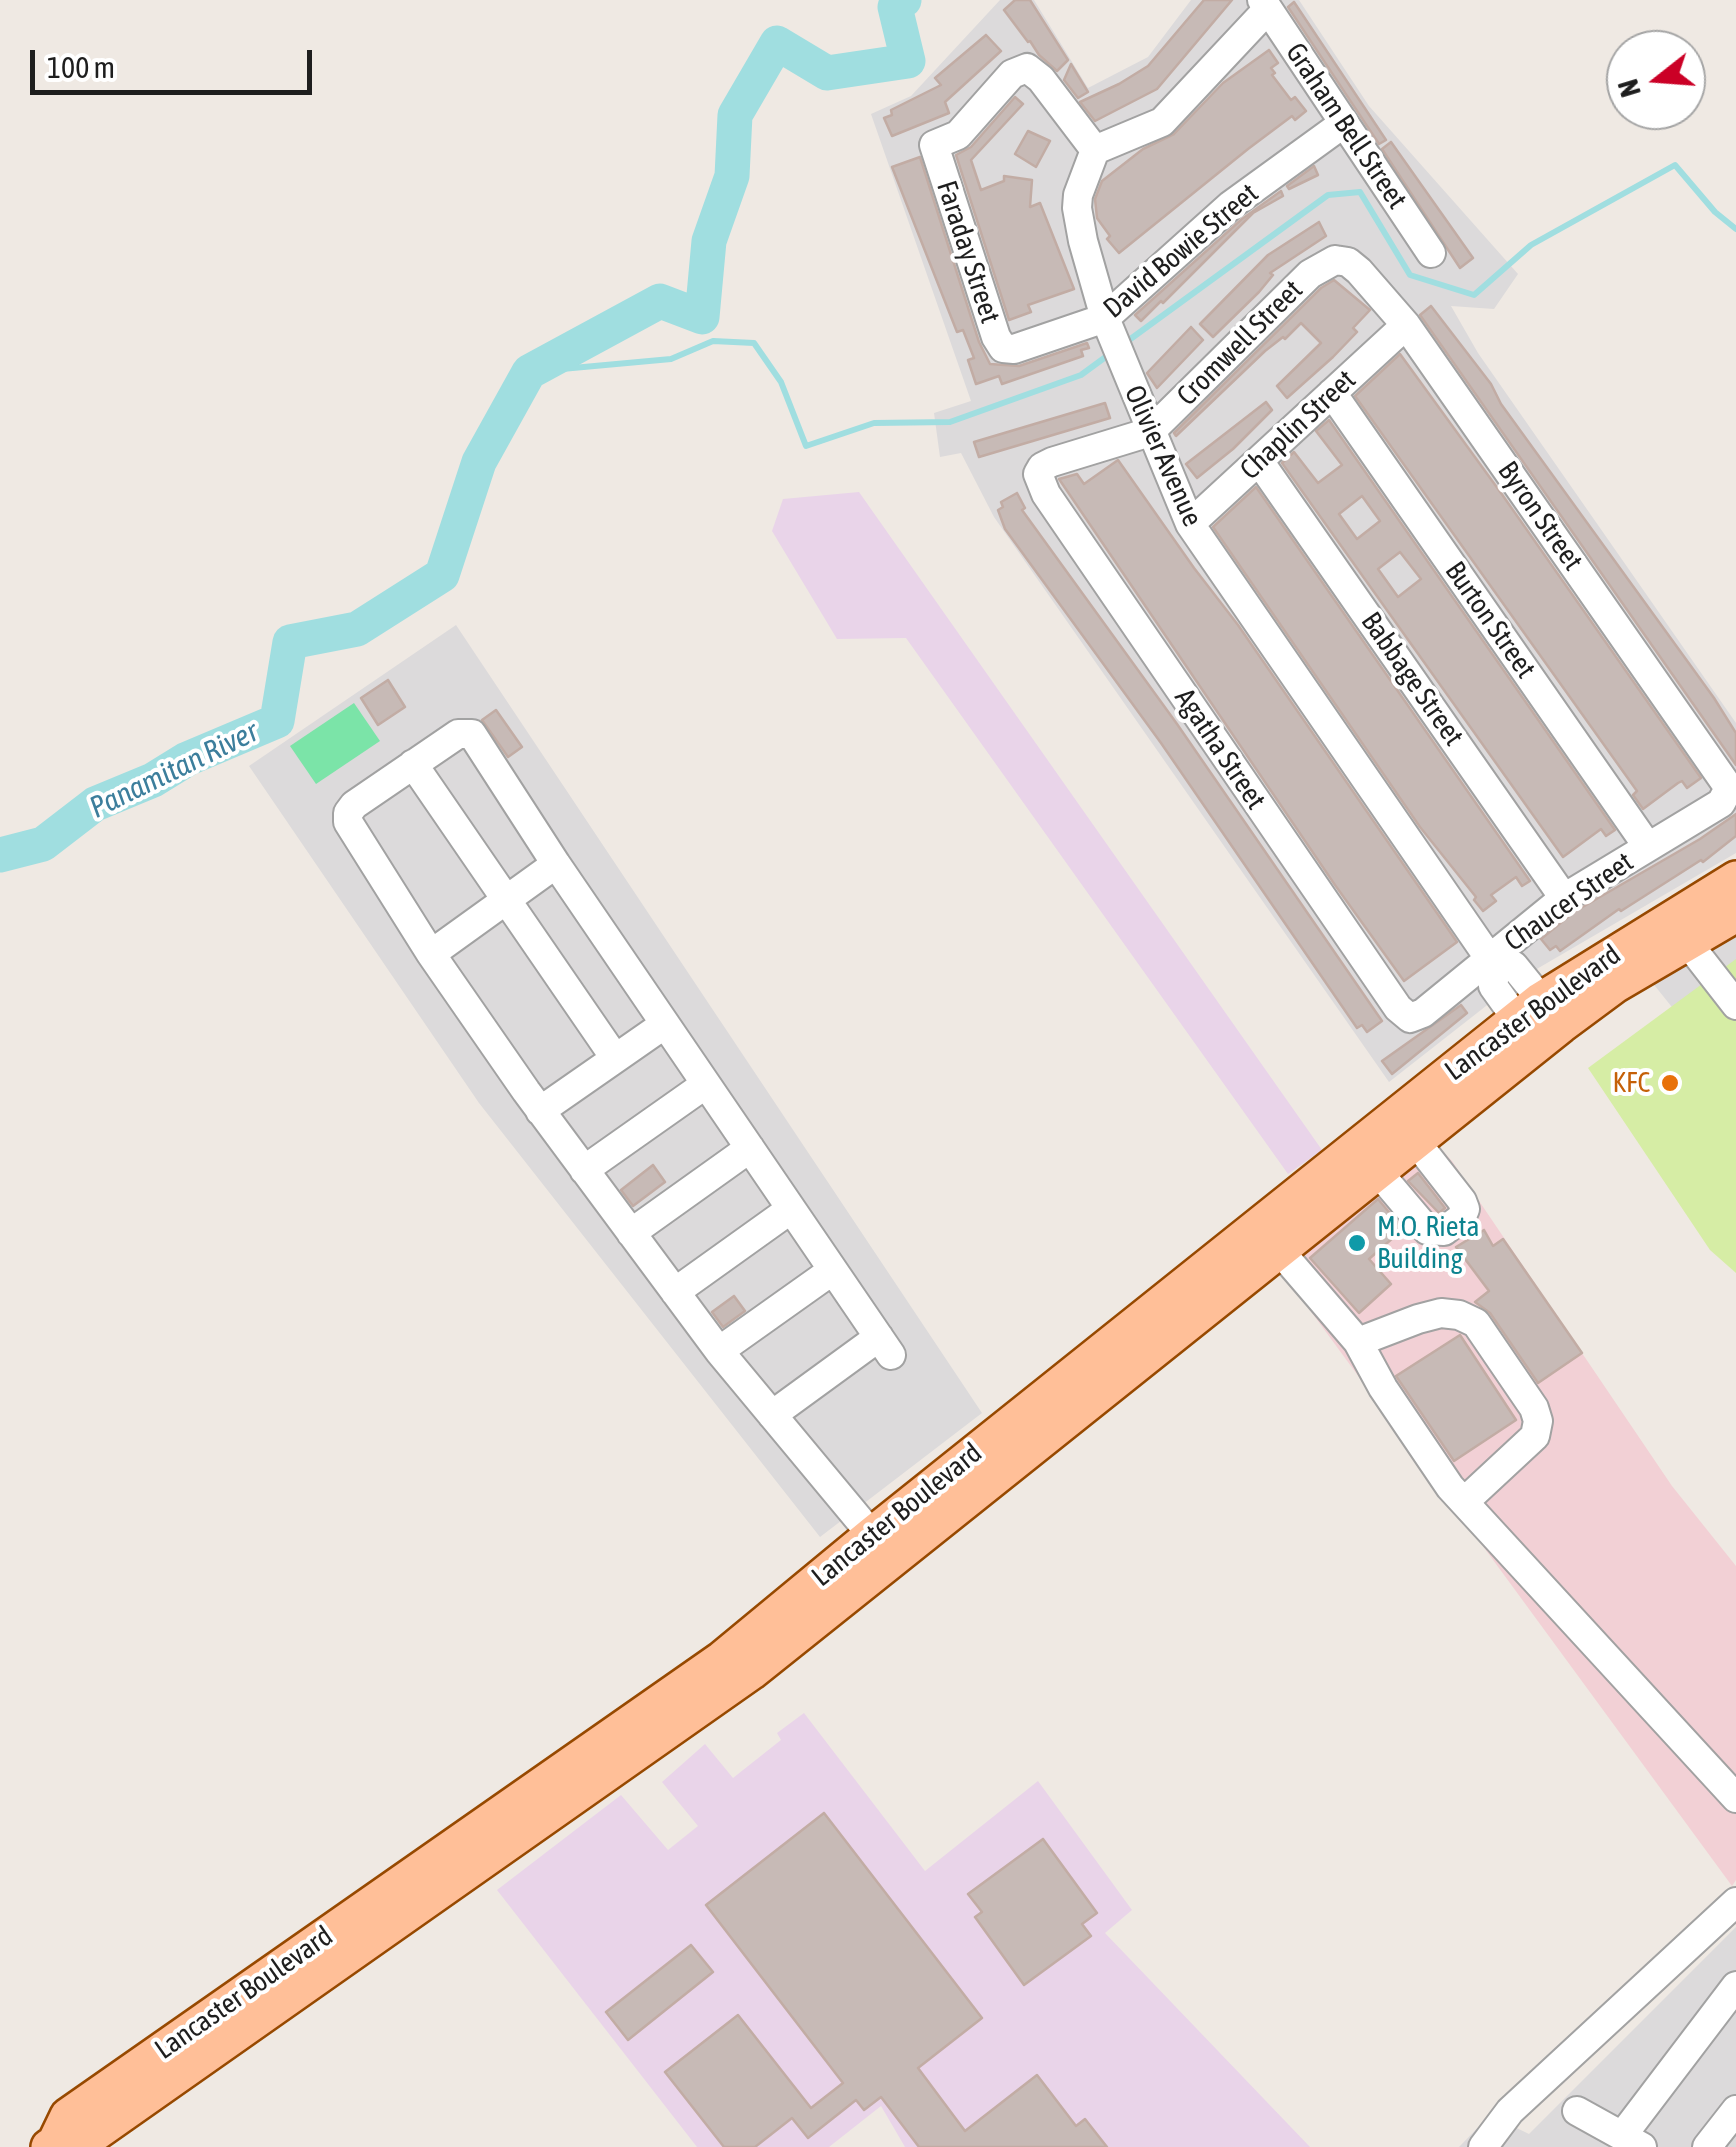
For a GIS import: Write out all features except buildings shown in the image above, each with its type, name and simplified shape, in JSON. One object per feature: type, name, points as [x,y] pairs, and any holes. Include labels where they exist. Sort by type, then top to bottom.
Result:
[{"type":"main road","name":"Lancaster Boulevard","points":[[52,2145],[88,2138],[751,1672],[1105,1368],[1539,1022],[1736,879]]},
{"type":"main road","name":"Lancaster Boulevard","points":[[52,2145],[68,2116],[722,1659],[872,1535],[1105,1368],[1280,1250],[1416,1142],[1539,1022],[1615,985],[1736,914]]},
{"type":"street","name":"Graham Bell Street","points":[[1265,5],[1431,253]]},
{"type":"street","points":[[1095,150],[1162,122],[1265,5]]},
{"type":"street","name":"Faraday Street","points":[[1003,348],[996,337],[934,145],[958,135],[1012,74],[1028,68],[1041,79],[1095,150]]},
{"type":"street","name":"David Bowie Street","points":[[1003,348],[1014,349],[1108,326],[1231,205],[1344,123]]},
{"type":"street","name":"Olivier Avenue","points":[[1095,150],[1077,208],[1108,326],[1190,524],[1492,964],[1514,966],[1539,1022]]},
{"type":"street","name":"Byron Street","points":[[1335,260],[1348,262],[1359,271],[1406,325],[1729,788]]},
{"type":"street","name":"Cromwell Street","points":[[1038,474],[1042,466],[1052,462],[1150,432],[1310,274],[1335,260]]},
{"type":"street","name":"Chaplin Street","points":[[1190,524],[1406,325]]},
{"type":"street","name":"Burton Street","points":[[1332,393],[1648,847]]},
{"type":"street","name":"Babbage Street","points":[[1259,460],[1564,898]]},
{"type":"street","name":"Agatha Street","points":[[1038,474],[1057,510],[1398,1008],[1410,1018]]},
{"type":"street","points":[[772,1415],[885,1346],[556,864],[472,734],[458,734],[354,805],[348,812],[348,822],[432,954],[540,1111],[719,1352],[872,1535]]},
{"type":"street","points":[[413,764],[615,1058]]},
{"type":"street","name":"Chaucer Street","points":[[1410,1018],[1492,964],[1564,898],[1721,803],[1729,788]]},
{"type":"street","points":[[432,954],[556,864]]},
{"type":"street","points":[[1687,942],[1736,1006]]},
{"type":"street","points":[[540,1111],[666,1024]]},
{"type":"street","points":[[584,1170],[706,1084]]},
{"type":"street","points":[[1378,1172],[1427,1230],[1444,1231],[1462,1218],[1462,1202],[1416,1142]]},
{"type":"street","points":[[631,1233],[750,1148]]},
{"type":"street","points":[[674,1292],[791,1208]]},
{"type":"street","points":[[1280,1250],[1358,1342],[1383,1388],[1450,1487],[1736,1798]]},
{"type":"street","points":[[719,1352],[833,1270]]},
{"type":"street","points":[[1358,1342],[1418,1319],[1442,1313],[1459,1316],[1476,1323],[1534,1408],[1538,1421],[1534,1436],[1464,1502]]},
{"type":"street","points":[[1483,2147],[1510,2111],[1736,1902]]},
{"type":"street","points":[[1576,2111],[1632,2142],[1736,1986]]},
{"type":"street","points":[[1707,2147],[1736,2110]]},
{"type":"shaded area","points":[[1000,0],[1034,0],[1088,88],[1148,57],[1191,0],[1299,0],[1369,106],[1518,274],[1494,309],[1451,306],[1478,353],[1736,723],[1736,853],[1523,977],[1389,1082],[994,517],[961,453],[940,457],[934,413],[971,401],[871,114],[911,96]]},
{"type":"shaded area","points":[[859,492],[1322,1150],[1288,1174],[906,638],[837,639],[772,531],[783,499]]},
{"type":"shaded area","points":[[456,625],[982,1413],[820,1537],[479,1103],[249,766]]},
{"type":"shaded area","points":[[1736,933],[1736,1087],[1651,981]]},
{"type":"shaded area","points":[[1439,1147],[1672,1486],[1736,1566],[1736,1880],[1732,1886],[1282,1272]]},
{"type":"shaded area","points":[[804,1713],[925,1871],[1038,1781],[1132,1910],[1105,1933],[1310,2147],[905,2147],[881,2106],[829,2147],[697,2147],[497,1890],[621,1795],[668,1850],[698,1826],[662,1782],[705,1744],[733,1778],[781,1740],[777,1733]]},
{"type":"shaded area","points":[[1736,1927],[1736,2147],[1459,2147],[1490,2115],[1529,2134]]},
{"type":"green space","points":[[354,703],[380,741],[316,784],[290,746]]},
{"type":"green space","points":[[1736,959],[1736,1273],[1710,1250],[1588,1068]]},
{"type":"waterway","name":"Panamitan River","points":[[0,855],[43,844],[95,804],[277,721],[290,642],[357,629],[442,575],[479,462],[529,372],[660,301],[702,317],[709,241],[732,176],[735,115],[777,43],[827,73],[908,61],[895,7],[904,0]]},
{"type":"waterway","points":[[1125,343],[1328,195],[1360,192],[1410,275],[1474,295],[1531,245],[1675,165],[1715,212],[1736,229]]},
{"type":"waterway","points":[[529,372],[671,359],[713,341],[754,343],[781,382],[806,446],[874,423],[950,422],[1081,375],[1111,353]]},
{"type":"place","name":"KFC","points":[[1670,1083]]},
{"type":"place","name":"M.O. Rieta Building","points":[[1357,1243]]}]
